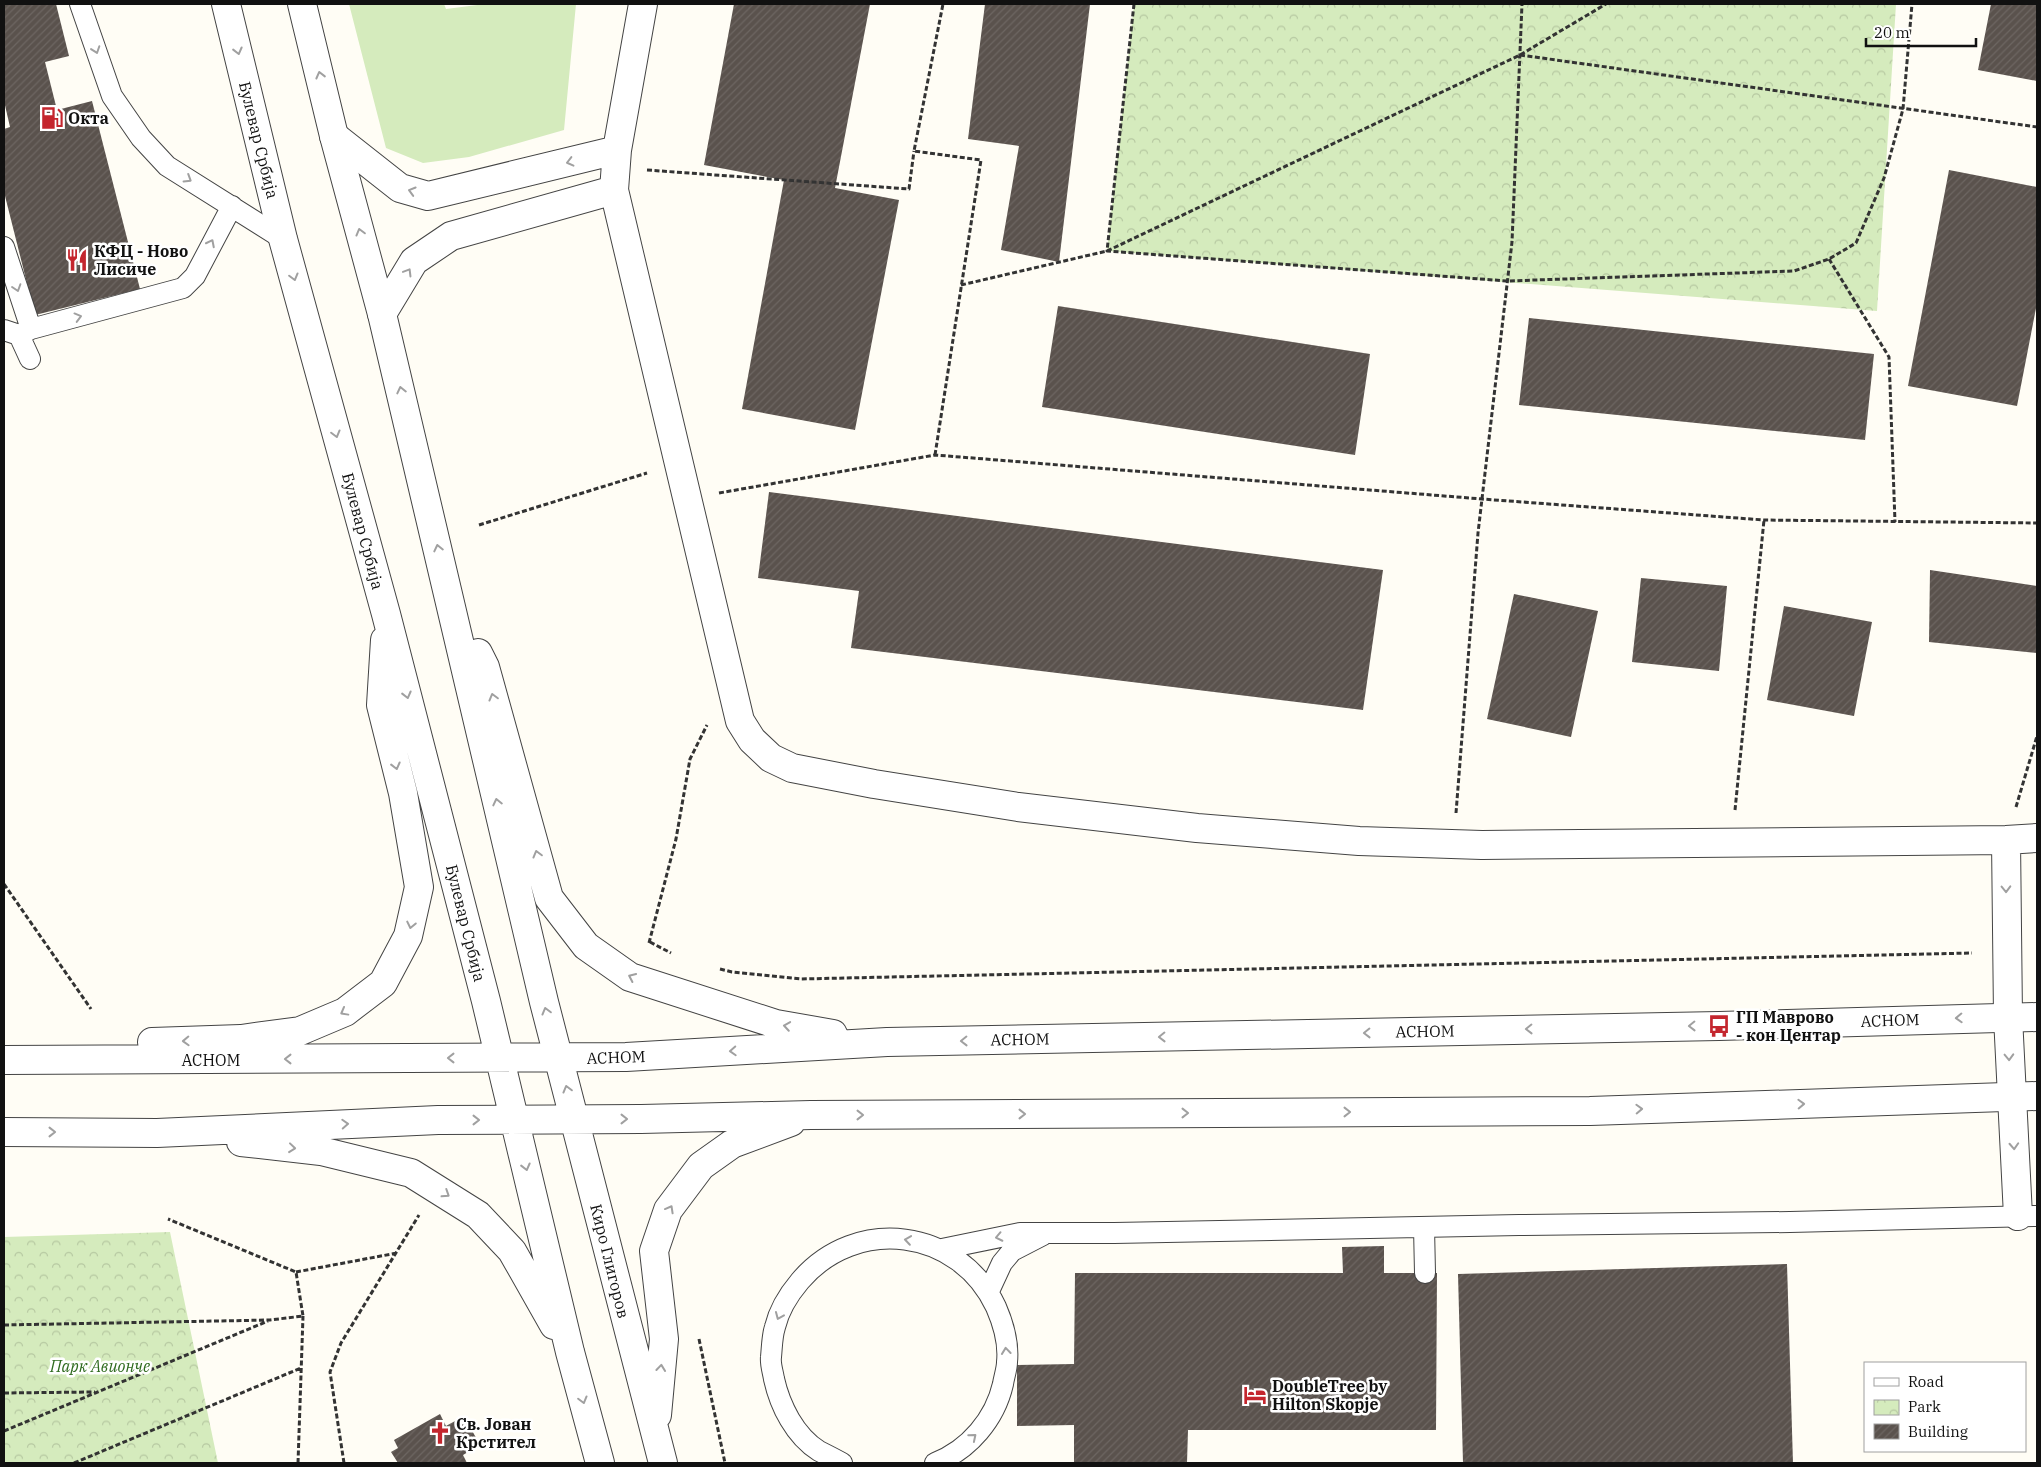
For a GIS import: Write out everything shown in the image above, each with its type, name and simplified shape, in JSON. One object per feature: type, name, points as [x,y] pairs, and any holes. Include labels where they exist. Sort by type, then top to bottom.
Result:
[{"type":"street","name":"Булевар Србија","points":[[226,4],[283,239],[386,614],[499,1059]]},
{"type":"street","points":[[302,4],[334,136],[382,314],[544,1002],[559,1058]]},
{"type":"street","points":[[643,4],[615,169],[687,499],[740,721],[752,740],[771,758],[792,768],[874,784],[1018,807],[1197,828],[1359,841],[1454,844],[1731,844],[2037,838]]},
{"type":"street","points":[[334,136],[400,188],[428,196],[615,169]]},
{"type":"street","points":[[382,314],[414,261],[451,236],[615,169]]},
{"type":"street","points":[[449,595],[485,667],[549,898],[586,946],[630,977],[687,997],[776,1024],[887,1042]]},
{"type":"street","points":[[4,1058],[98,1044],[241,1039],[300,1031],[345,1012],[383,983],[408,936],[419,887],[403,793],[381,705],[386,614]]},
{"type":"street","points":[[2006,840],[2008,1017],[2024,1096],[2028,1216]]},
{"type":"street","name":"АСНОМ","points":[[4,1058],[499,1059],[626,1057],[887,1042],[1719,1026],[2037,1017]]},
{"type":"street","name":"Киро Глигоров","points":[[559,1058],[663,1463]]},
{"type":"street","points":[[499,1059],[570,1352],[600,1463]]},
{"type":"street","points":[[4,1132],[157,1133],[438,1120],[811,1115],[1590,1111],[2024,1096]]},
{"type":"street","points":[[655,1434],[664,1339],[654,1252],[668,1210],[700,1166],[732,1144],[811,1115]]},
{"type":"street","points":[[157,1133],[320,1151],[412,1173],[478,1215],[512,1252],[570,1352]]},
{"type":"lane","points":[[80,4],[112,96],[141,138],[167,166],[283,239]]},
{"type":"lane","points":[[18,331],[183,288],[195,276],[232,206]]},
{"type":"lane","points":[[4,247],[18,331],[30,359]]},
{"type":"lane","points":[[942,1249],[1020,1233],[1790,1222],[2028,1216]]},
{"type":"lane","points":[[1424,1227],[1425,1273]]},
{"type":"lane","points":[[988,1291],[1002,1263],[1012,1251],[1047,1233]]},
{"type":"lane","points":[[842,1463],[818,1450],[793,1425],[778,1394],[771,1360],[775,1326],[788,1294],[811,1267],[840,1248],[874,1239],[908,1239],[942,1249],[968,1267],[988,1291],[1003,1323],[1008,1361],[999,1399],[980,1432],[948,1461]]},
{"type":"path","points":[[615,169],[909,189],[914,151],[943,4]]},
{"type":"path","points":[[1106,251],[1134,4]]},
{"type":"path","points":[[1454,844],[1482,499],[1512,242],[1522,4]]},
{"type":"path","points":[[961,285],[1106,251],[1520,55],[1606,4]]},
{"type":"path","points":[[1106,251],[1507,281],[1794,271],[1828,259],[1856,243],[1884,178],[1903,109],[1912,4]]},
{"type":"path","points":[[1520,55],[2037,127]]},
{"type":"path","points":[[914,151],[980,160],[935,456]]},
{"type":"path","points":[[1828,259],[1889,357],[1895,522]]},
{"type":"path","points":[[687,499],[935,456],[1764,520],[2037,523]]},
{"type":"path","points":[[479,525],[679,463]]},
{"type":"path","points":[[1731,844],[1764,520]]},
{"type":"path","points":[[648,947],[676,839],[690,758],[704,730],[718,712],[736,700]]},
{"type":"path","points":[[2006,840],[2037,736]]},
{"type":"path","points":[[4,884],[91,1009]]},
{"type":"path","points":[[650,942],[680,956]]},
{"type":"path","points":[[715,967],[732,972],[801,979],[1972,953]]},
{"type":"path","points":[[344,1463],[330,1372],[341,1343],[422,1211]]},
{"type":"path","points":[[168,1219],[296,1272],[397,1253]]},
{"type":"path","points":[[296,1272],[303,1316],[298,1463]]},
{"type":"path","points":[[4,1325],[270,1320],[303,1316]]},
{"type":"path","points":[[4,1432],[270,1320]]},
{"type":"path","points":[[697,1331],[725,1463]]},
{"type":"path","points":[[74,1463],[301,1368]]},
{"type":"path","points":[[4,1393],[98,1392]]},
{"type":"green space","points":[[349,4],[444,4],[446,9],[485,4],[576,4],[564,130],[469,157],[423,163],[386,148]]},
{"type":"green space","points":[[1134,4],[1896,4],[1877,311],[1107,251]]},
{"type":"green space","name":"Парк Авионче","points":[[170,1232],[218,1463],[4,1463],[4,1237]]},
{"type":"building","name":"Окта","points":[[4,4],[56,4],[69,56],[45,62],[57,110],[92,101],[140,289],[35,315],[4,192],[4,129],[10,127],[4,101]]},
{"type":"building","points":[[734,4],[870,4],[835,188],[899,200],[855,430],[742,409],[784,180],[704,165]]},
{"type":"building","points":[[985,4],[1090,4],[1059,262],[1001,250],[1019,146],[968,139]]},
{"type":"building","points":[[1991,4],[2037,4],[2037,81],[1978,70]]},
{"type":"building","points":[[1949,170],[2037,187],[2037,303],[2017,406],[1908,386]]},
{"type":"building","points":[[1058,306],[1370,354],[1355,455],[1042,407]]},
{"type":"building","points":[[1529,318],[1874,354],[1865,440],[1519,405]]},
{"type":"building","points":[[769,492],[1383,570],[1363,710],[851,648],[859,591],[758,578]]},
{"type":"building","points":[[1930,570],[2037,586],[2037,653],[1929,642]]},
{"type":"building","points":[[1641,578],[1727,586],[1719,671],[1632,662]]},
{"type":"building","points":[[1514,594],[1598,611],[1571,737],[1487,719]]},
{"type":"building","points":[[1784,606],[1872,622],[1854,716],[1767,700]]},
{"type":"building","name":"DoubleTree by Hilton Skopje","points":[[1384,1246],[1384,1273],[1437,1273],[1436,1430],[1188,1430],[1187,1463],[1074,1463],[1074,1425],[1017,1426],[1017,1365],[1074,1364],[1075,1273],[1343,1273],[1342,1247]]},
{"type":"building","points":[[1787,1264],[1793,1463],[1463,1463],[1458,1274]]},
{"type":"building","name":"Св. Јован Крстител","points":[[440,1414],[446,1426],[464,1416],[480,1445],[463,1455],[467,1463],[398,1463],[391,1452],[398,1448],[394,1440]]},
{"type":"place","name":"Окта","points":[[52,118]]},
{"type":"place","name":"КФЦ - Ново Лисиче","points":[[77,260]]},
{"type":"place","name":"ГП Маврово - кон Центар","points":[[1719,1026]]},
{"type":"place","name":"DoubleTree by Hilton Skopje","points":[[1255,1395]]},
{"type":"place","name":"Св. Јован Крстител","points":[[440,1433]]}]
